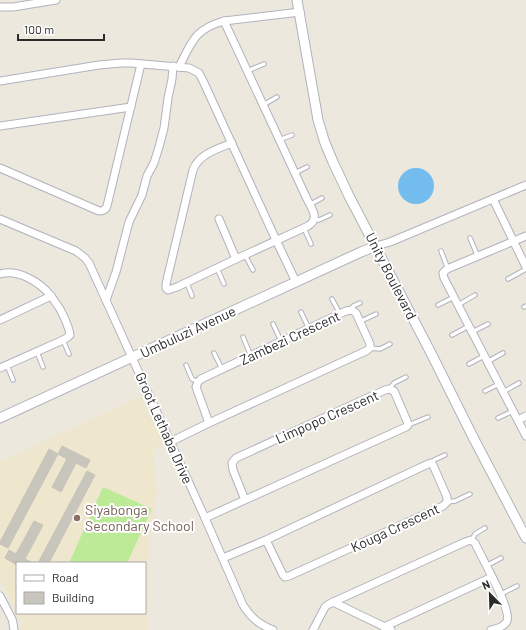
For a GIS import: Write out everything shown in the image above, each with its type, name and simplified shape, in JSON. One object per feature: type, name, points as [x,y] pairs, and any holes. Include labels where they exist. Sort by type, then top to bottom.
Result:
[{"type":"street","points":[[0,7],[8,3],[56,0]]},
{"type":"street","name":"Unity Boulevard","points":[[297,0],[314,98],[322,132],[333,162],[349,196],[432,354],[477,446],[526,538]]},
{"type":"street","points":[[106,300],[116,272],[129,222],[142,195],[147,176],[154,163],[159,147],[164,128],[168,98],[176,66],[192,41],[206,29],[224,22],[300,12]]},
{"type":"street","points":[[224,22],[310,204],[314,215],[314,222],[186,283],[167,290],[166,286],[195,164],[201,158],[232,143]]},
{"type":"street","points":[[0,81],[110,64],[131,63],[176,66],[189,68],[199,73],[296,282]]},
{"type":"street","points":[[0,168],[99,211],[104,211],[107,206],[141,64]]},
{"type":"street","points":[[0,126],[131,107]]},
{"type":"street","points":[[376,246],[396,240],[526,185]]},
{"type":"street","points":[[493,199],[526,268]]},
{"type":"street","name":"Groot Lethaba Drive","points":[[0,219],[76,251],[89,263],[246,611],[255,620],[273,630]]},
{"type":"street","points":[[220,219],[236,259]]},
{"type":"street","points":[[526,236],[446,271],[444,278],[526,436]]},
{"type":"street","name":"Umbuluzi Avenue","points":[[0,418],[376,246]]},
{"type":"street","points":[[0,274],[7,272],[16,274],[41,286],[51,296],[63,315],[70,331],[70,335],[63,340],[3,366]]},
{"type":"street","points":[[0,320],[51,296]]},
{"type":"street","name":"Zambezi Crescent","points":[[198,382],[201,379],[281,341],[352,310],[361,321],[370,342],[370,348]]},
{"type":"street","points":[[170,442],[370,348]]},
{"type":"street","points":[[198,382],[196,387],[197,391],[209,423]]},
{"type":"street","name":"Limpopo Crescent","points":[[245,500],[232,470],[232,463],[236,458],[389,389],[394,391],[396,394],[408,423]]},
{"type":"street","points":[[518,420],[526,416]]},
{"type":"street","points":[[205,518],[406,427],[408,423]]},
{"type":"street","points":[[223,558],[266,540],[428,464],[432,464]]},
{"type":"street","name":"Kouga Crescent","points":[[266,540],[285,577],[443,506],[448,502],[446,493],[432,464]]},
{"type":"street","points":[[313,630],[325,607],[329,604],[414,564],[472,540],[475,543],[501,594],[507,614],[508,620],[506,624],[491,630]]},
{"type":"street","points":[[333,602],[387,628],[492,577]]},
{"type":"street","points":[[0,596],[12,619],[14,630]]},
{"type":"lane","points":[[247,71],[264,64]]},
{"type":"lane","points":[[263,105],[277,97]]},
{"type":"lane","points":[[280,140],[292,134]]},
{"type":"lane","points":[[295,173],[307,167]]},
{"type":"lane","points":[[310,204],[322,198]]},
{"type":"lane","points":[[314,219],[319,220],[330,215]]},
{"type":"lane","points":[[304,228],[311,244]]},
{"type":"lane","points":[[470,238],[478,257]]},
{"type":"lane","points":[[441,251],[446,271]]},
{"type":"lane","points":[[245,254],[253,270]]},
{"type":"lane","points":[[217,268],[224,284]]},
{"type":"lane","points":[[508,279],[526,268]]},
{"type":"lane","points":[[186,283],[192,296]]},
{"type":"lane","points":[[458,305],[475,295]]},
{"type":"lane","points":[[438,305],[454,297]]},
{"type":"lane","points":[[332,299],[340,314]]},
{"type":"lane","points":[[352,310],[354,306],[360,303]]},
{"type":"lane","points":[[301,312],[309,329]]},
{"type":"lane","points":[[361,321],[376,314]]},
{"type":"lane","points":[[273,324],[281,341]]},
{"type":"lane","points":[[452,335],[488,324]]},
{"type":"lane","points":[[243,337],[251,356]]},
{"type":"lane","points":[[63,340],[70,354]]},
{"type":"lane","points":[[370,348],[380,349],[390,344]]},
{"type":"lane","points":[[37,352],[44,367]]},
{"type":"lane","points":[[214,353],[222,369]]},
{"type":"lane","points":[[469,364],[503,353]]},
{"type":"lane","points":[[186,365],[192,379],[198,382]]},
{"type":"lane","points":[[3,366],[13,380]]},
{"type":"lane","points":[[389,389],[394,383],[406,377]]},
{"type":"lane","points":[[503,392],[519,383]]},
{"type":"lane","points":[[485,391],[499,384]]},
{"type":"lane","points":[[498,418],[513,411]]},
{"type":"lane","points":[[408,423],[411,424],[428,417]]},
{"type":"lane","points":[[432,464],[434,460],[445,455]]},
{"type":"lane","points":[[448,502],[455,501],[470,494]]},
{"type":"lane","points":[[472,540],[475,534],[485,528]]},
{"type":"lane","points":[[486,566],[501,558]]},
{"type":"lane","points":[[501,594],[517,586]]},
{"type":"shaded area","name":"Siyabonga Secondary School","points":[[141,396],[165,446],[153,451],[157,492],[149,543],[148,630],[19,630],[22,625],[17,614],[146,614],[146,562],[16,562],[16,612],[0,579],[0,462]]},
{"type":"green space","points":[[103,487],[152,509],[127,562],[69,562]]},
{"type":"water","points":[[416,168],[426,171],[431,176],[434,186],[431,196],[426,201],[416,204],[406,201],[401,196],[398,186],[401,176],[406,171]]},
{"type":"building","points":[[62,446],[90,460],[86,468],[76,463],[61,492],[52,487],[67,459],[58,454]]},
{"type":"building","points":[[49,449],[58,454],[8,548],[0,544],[0,542]]},
{"type":"building","points":[[87,471],[95,475],[50,562],[39,562]]},
{"type":"building","points":[[34,521],[43,525],[25,559],[31,562],[16,562],[16,564],[5,558],[9,550],[16,554]]},
{"type":"place","name":"Siyabonga Secondary School","points":[[77,518]]}]
